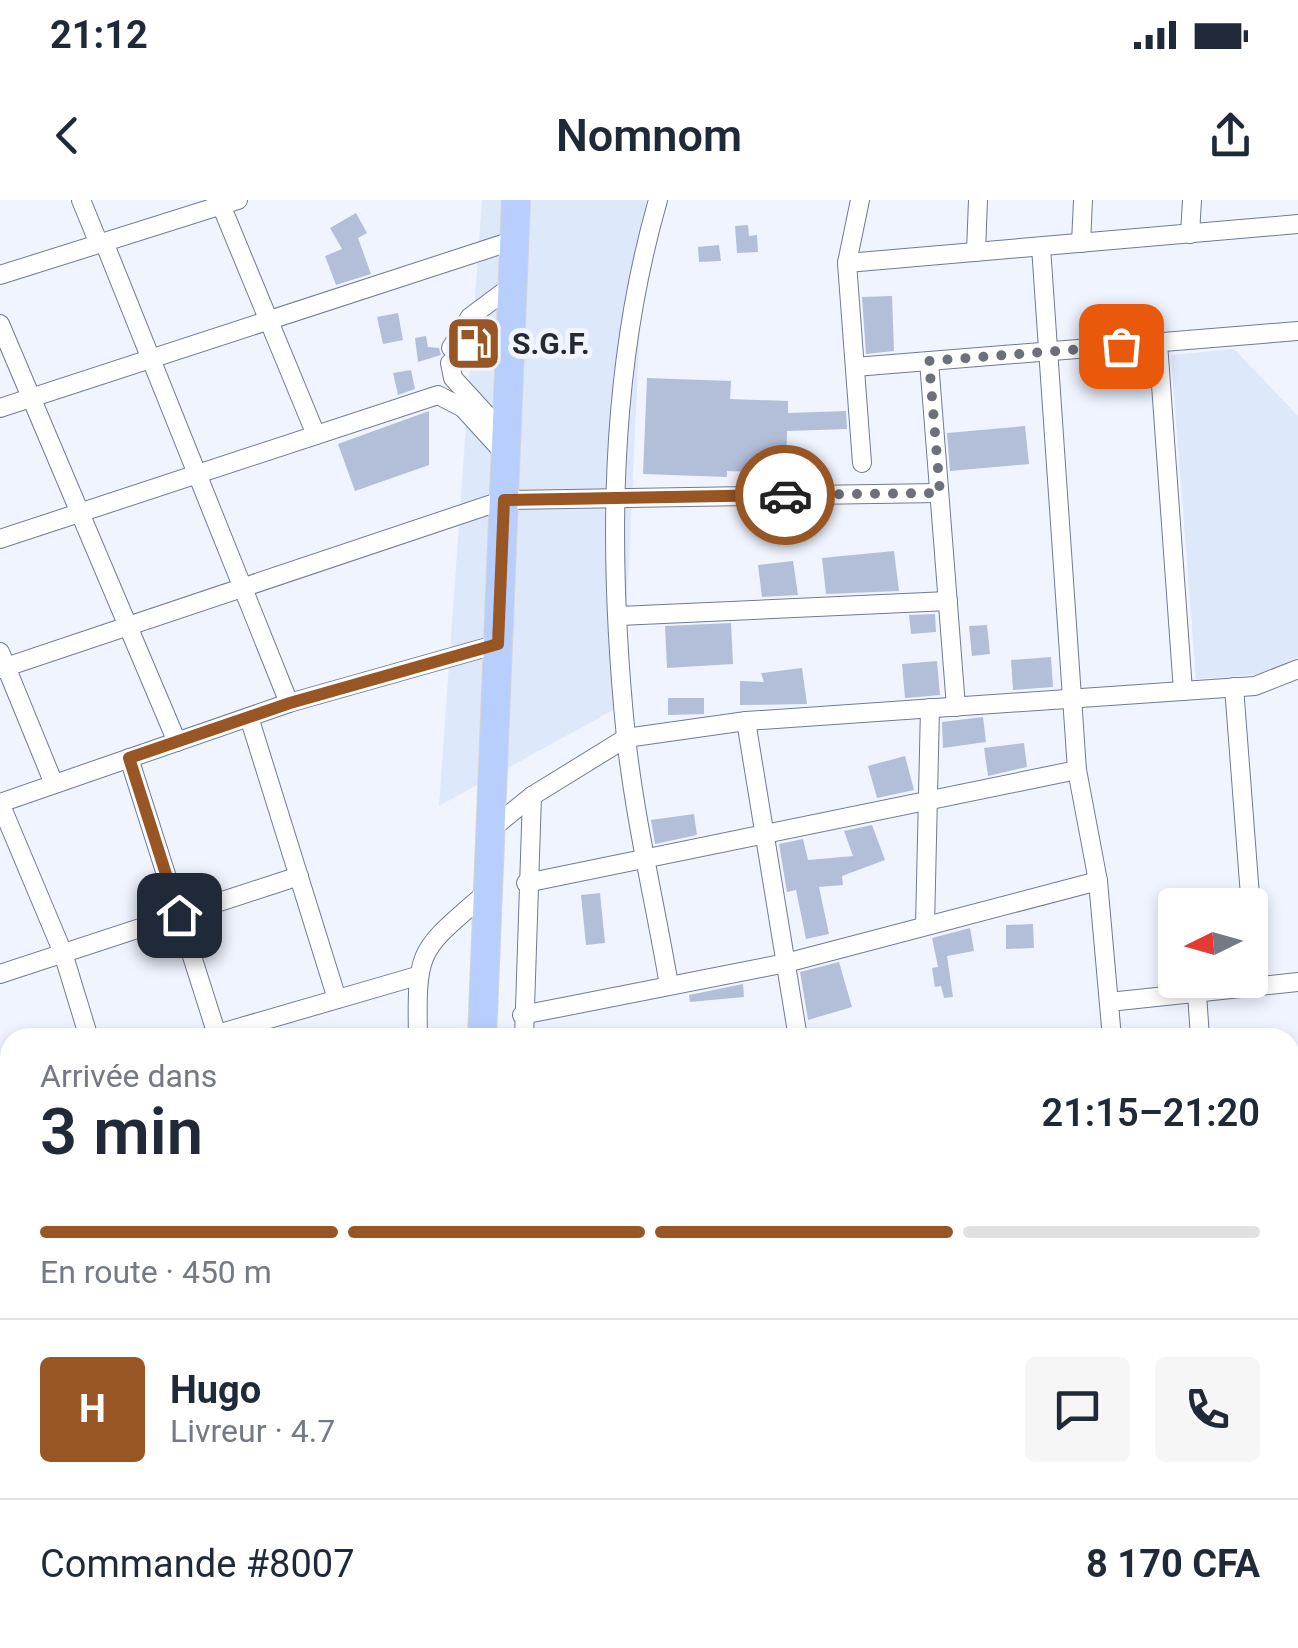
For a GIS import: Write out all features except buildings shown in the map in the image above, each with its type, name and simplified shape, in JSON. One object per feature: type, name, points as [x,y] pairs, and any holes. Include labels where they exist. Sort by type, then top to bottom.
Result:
[{"type":"highway","points":[[482,1028],[516,200]]},
{"type":"street","points":[[82,200],[290,703]]},
{"type":"street","points":[[658,200],[631,313],[612,498],[626,738],[669,985]]},
{"type":"street","points":[[860,200],[847,263],[862,463]]},
{"type":"street","points":[[976,252],[978,200]]},
{"type":"street","points":[[1081,243],[1083,200]]},
{"type":"street","points":[[1190,234],[1192,200]]},
{"type":"street","points":[[0,275],[226,201],[316,435]]},
{"type":"street","points":[[847,263],[1298,224]]},
{"type":"street","points":[[0,408],[515,240]]},
{"type":"street","points":[[1041,246],[1077,770],[1098,881],[1111,1028]]},
{"type":"street","points":[[505,445],[453,378],[450,356],[470,317],[512,285]]},
{"type":"street","points":[[0,324],[177,742]]},
{"type":"street","points":[[855,367],[1298,332]]},
{"type":"street","points":[[1158,343],[1184,691]]},
{"type":"street","points":[[929,361],[956,706]]},
{"type":"street","points":[[0,539],[438,395],[464,408],[505,445]]},
{"type":"street","points":[[54,784],[2,663],[129,629],[504,500],[940,493]]},
{"type":"street","points":[[619,616],[948,601]]},
{"type":"street","points":[[86,1028],[62,954],[0,803],[290,703],[498,644]]},
{"type":"street","points":[[490,830],[532,796],[626,738],[746,721],[1256,686],[1298,669]]},
{"type":"street","points":[[1234,687],[1250,888]]},
{"type":"street","points":[[925,926],[930,708]]},
{"type":"street","points":[[248,717],[337,999]]},
{"type":"street","points":[[746,721],[796,1028]]},
{"type":"street","points":[[129,758],[212,1028]]},
{"type":"street","points":[[526,883],[1077,770]]},
{"type":"street","points":[[523,1028],[532,796]]},
{"type":"street","points":[[0,974],[298,876]]},
{"type":"street","points":[[522,1015],[786,963],[1098,881]]},
{"type":"street","points":[[418,1028],[420,961],[437,935],[488,891]]},
{"type":"street","points":[[241,1028],[417,976]]},
{"type":"street","points":[[1268,985],[1298,982]]},
{"type":"street","points":[[1108,1002],[1158,997]]},
{"type":"street","points":[[1197,998],[1199,1028]]},
{"type":"shaded area","points":[[482,200],[646,200],[622,705],[439,806]]},
{"type":"shaded area","points":[[1234,349],[1298,416],[1298,657],[1264,674],[1196,679],[1171,355]]},
{"type":"way so far","points":[[785,495],[940,493],[929,361],[1121,346]]},
{"type":"place","name":"S.G.F.","points":[[473,343]]},
{"type":"route","points":[[179,915],[129,758],[290,703],[498,644],[504,500],[785,495]]}]
